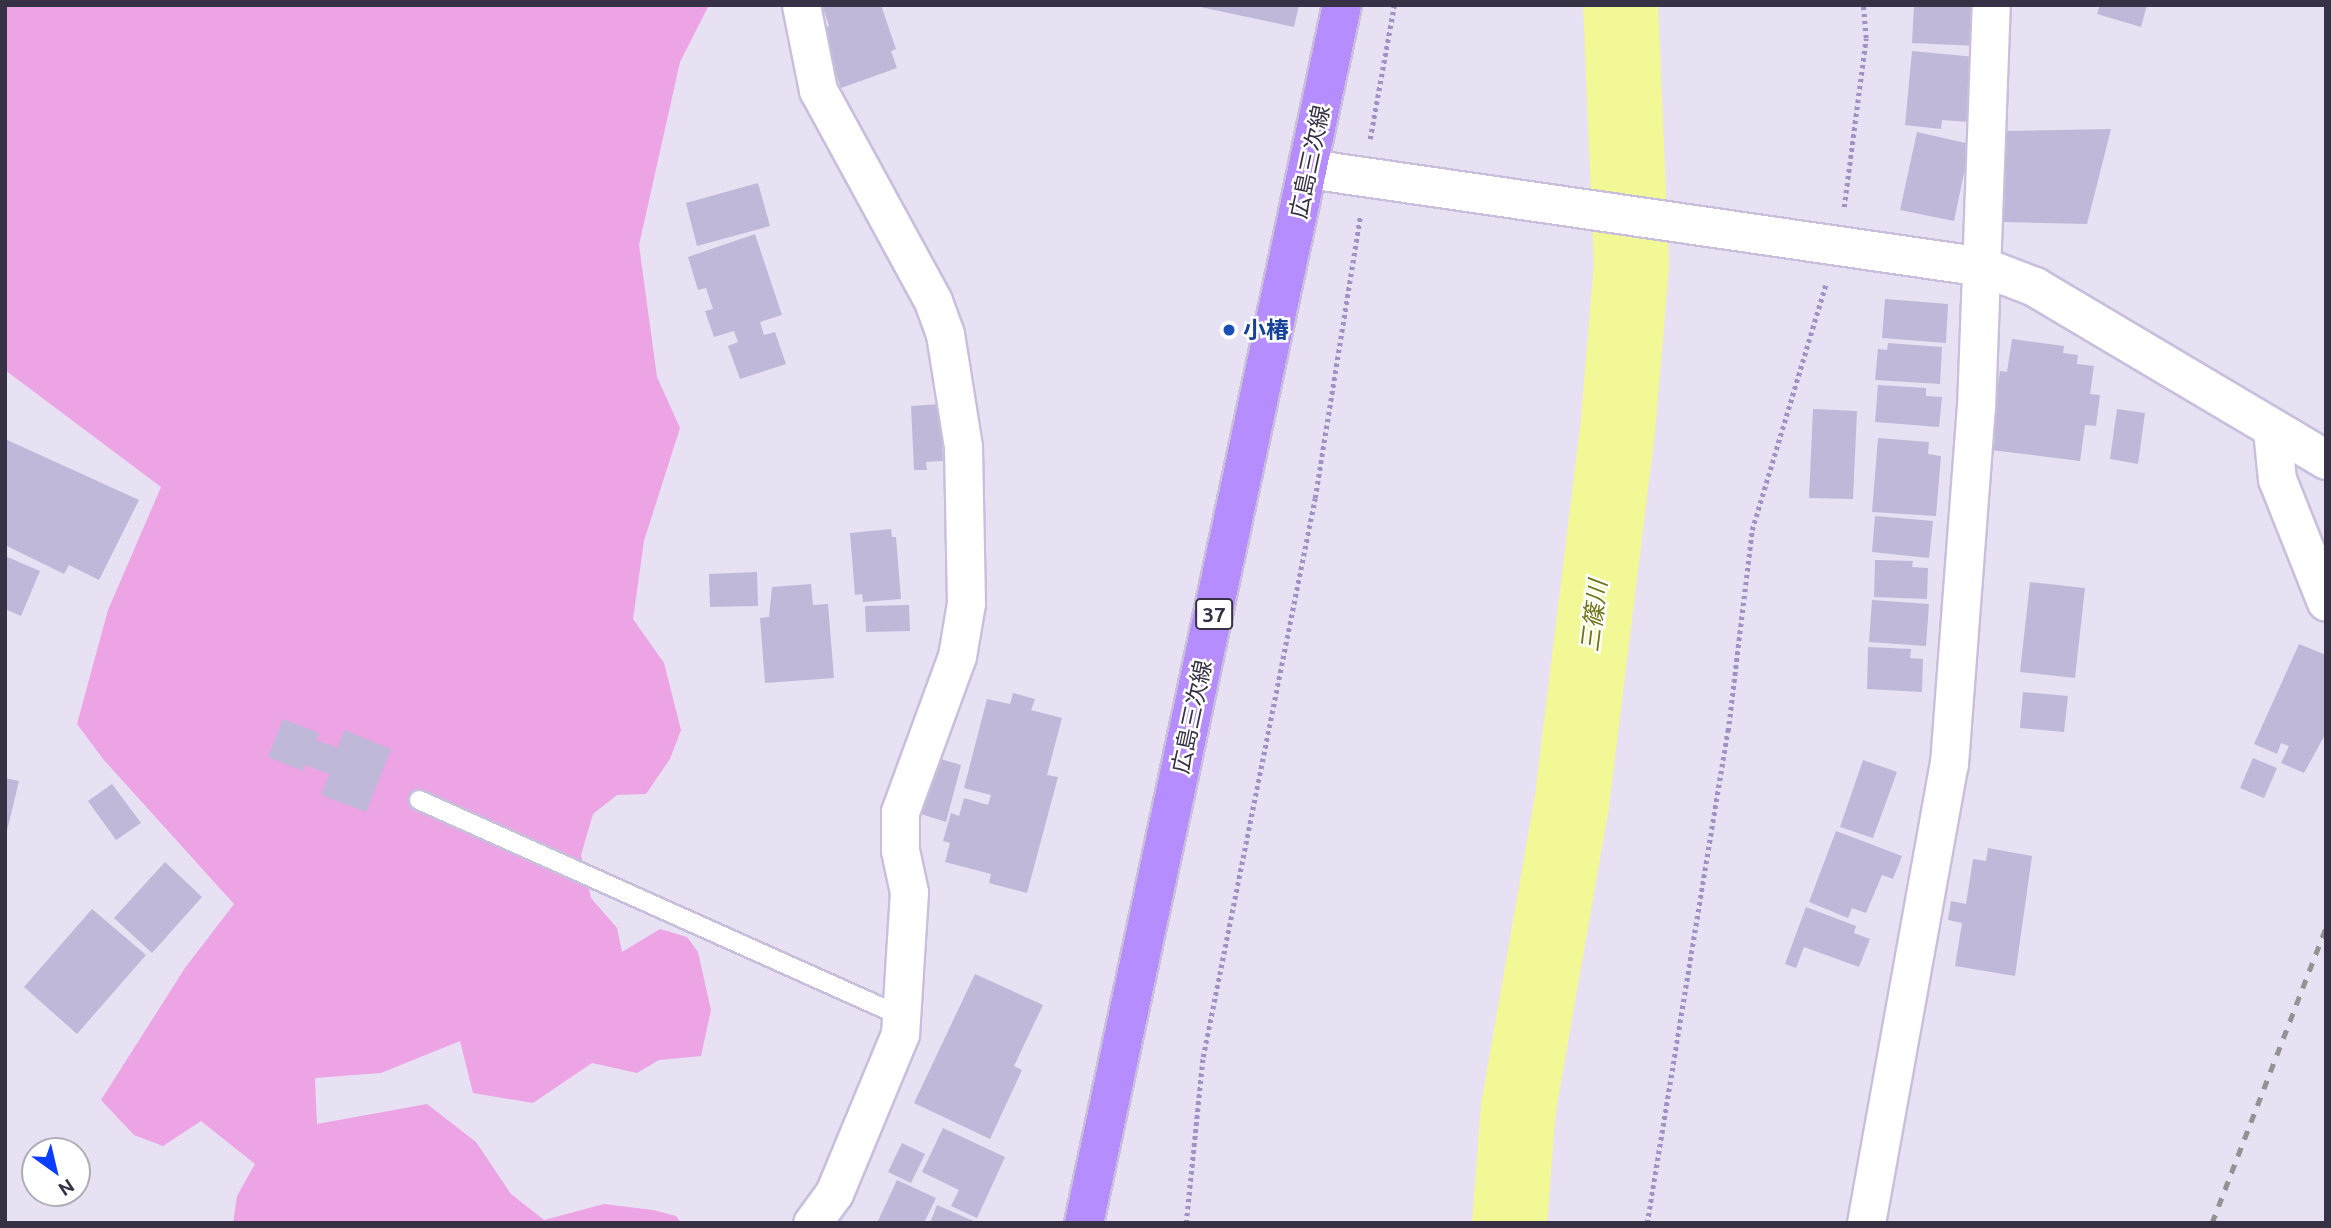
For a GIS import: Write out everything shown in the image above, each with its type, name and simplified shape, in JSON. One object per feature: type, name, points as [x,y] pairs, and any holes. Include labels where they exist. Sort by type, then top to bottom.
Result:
[{"type":"main road","name":"広島三次線","points":[[1084,1223],[1342,5]]},
{"type":"street","points":[[801,5],[818,90],[933,301],[945,334],[963,447],[966,603],[957,656],[900,812],[900,850],[909,892],[901,1016],[880,1091],[834,1193],[812,1223]]},
{"type":"street","points":[[1866,1223],[1949,764],[1983,267],[1991,5]]},
{"type":"street","points":[[1309,169],[1782,241],[1983,267],[2035,287],[2326,460]]},
{"type":"street","points":[[2272,430],[2277,479],[2326,602]]},
{"type":"lane","points":[[419,800],[901,1016]]},
{"type":"path","points":[[1185,1223],[1203,1057],[1315,498],[1374,181],[1394,5]]},
{"type":"path","points":[[1647,1223],[1728,731],[1752,530],[1836,248],[1853,164],[1866,38],[1863,5]]},
{"type":"shaded area","points":[[5,5],[709,5],[680,62],[639,245],[657,377],[680,428],[644,541],[633,619],[664,663],[681,730],[670,759],[646,794],[617,795],[593,814],[581,855],[591,898],[617,928],[622,952],[660,929],[687,937],[698,952],[711,1010],[701,1056],[659,1060],[637,1073],[592,1063],[533,1103],[473,1093],[460,1041],[381,1073],[315,1078],[317,1124],[427,1104],[476,1142],[511,1194],[544,1220],[604,1204],[653,1210],[676,1216],[681,1223],[233,1223],[237,1196],[255,1164],[201,1121],[163,1146],[134,1135],[101,1100],[185,968],[234,904],[103,759],[77,724],[108,610],[161,487],[5,370]]},
{"type":"building","points":[[822,5],[881,5],[896,49],[891,51],[897,68],[841,88],[820,29],[829,26]]},
{"type":"building","points":[[1191,5],[1299,5],[1294,27]]},
{"type":"building","points":[[1914,5],[1980,5],[1978,46],[1912,43]]},
{"type":"building","points":[[2100,5],[2147,5],[2141,27],[2097,14]]},
{"type":"building","points":[[1912,51],[1975,57],[1969,122],[1942,120],[1941,129],[1905,125]]},
{"type":"building","points":[[2111,129],[2087,224],[2002,222],[2003,131]]},
{"type":"building","points":[[1917,132],[1970,144],[1954,221],[1900,210]]},
{"type":"building","points":[[758,183],[770,226],[697,246],[686,203]]},
{"type":"building","points":[[755,234],[782,315],[760,322],[764,335],[775,332],[786,364],[740,379],[728,346],[738,342],[734,331],[714,337],[705,311],[713,309],[706,288],[698,290],[688,257]]},
{"type":"building","points":[[1885,299],[1948,304],[1946,343],[1882,338]]},
{"type":"building","points":[[2012,339],[2064,346],[2063,353],[2078,355],[2077,364],[2094,366],[2090,394],[2100,395],[2096,426],[2085,425],[2080,461],[1983,449],[1989,403],[1995,404],[2000,371],[2007,372]]},
{"type":"building","points":[[1888,343],[1942,347],[1940,384],[1875,380],[1878,349],[1887,350]]},
{"type":"building","points":[[1878,385],[1926,388],[1926,396],[1942,397],[1939,427],[1875,422]]},
{"type":"building","points":[[940,404],[943,461],[926,462],[927,470],[914,470],[911,406]]},
{"type":"building","points":[[1813,409],[1857,411],[1853,499],[1809,498]]},
{"type":"building","points":[[2117,409],[2145,413],[2138,464],[2110,459]]},
{"type":"building","points":[[1878,438],[1929,442],[1928,454],[1941,456],[1936,516],[1872,512]]},
{"type":"building","points":[[5,439],[139,500],[99,580],[69,565],[64,574],[5,545]]},
{"type":"building","points":[[1875,516],[1933,521],[1929,558],[1872,552]]},
{"type":"building","points":[[891,529],[892,537],[896,537],[901,599],[863,602],[862,594],[855,595],[850,533]]},
{"type":"building","points":[[5,556],[40,571],[21,616],[5,609]]},
{"type":"building","points":[[1875,560],[1913,561],[1912,567],[1928,568],[1927,599],[1874,597]]},
{"type":"building","points":[[757,572],[758,606],[710,607],[709,574]]},
{"type":"building","points":[[2030,582],[2085,588],[2075,678],[2020,672]]},
{"type":"building","points":[[811,584],[813,605],[828,604],[834,678],[765,683],[760,618],[769,617],[772,587]]},
{"type":"building","points":[[1872,600],[1929,604],[1926,646],[1869,642]]},
{"type":"building","points":[[909,605],[910,631],[866,632],[865,606]]},
{"type":"building","points":[[2299,644],[2326,655],[2326,733],[2304,773],[2281,763],[2289,746],[2281,743],[2277,754],[2254,744]]},
{"type":"building","points":[[1868,647],[1911,649],[1910,658],[1923,659],[1922,692],[1867,689]]},
{"type":"building","points":[[2023,692],[2068,696],[2064,732],[2020,728]]},
{"type":"building","points":[[1013,693],[1035,699],[1031,710],[1062,718],[1047,775],[1058,777],[1027,893],[989,883],[991,874],[945,862],[950,843],[943,841],[951,813],[959,816],[964,798],[988,805],[991,795],[964,788],[987,699],[1010,704]]},
{"type":"building","points":[[283,719],[319,733],[316,740],[338,748],[344,730],[391,749],[366,812],[321,795],[329,774],[305,765],[303,771],[268,757]]},
{"type":"building","points":[[934,757],[961,765],[946,822],[918,813]]},
{"type":"building","points":[[2253,758],[2277,768],[2264,798],[2240,788]]},
{"type":"building","points":[[1863,760],[1897,772],[1873,838],[1840,827]]},
{"type":"building","points":[[5,778],[19,781],[6,835],[5,835]]},
{"type":"building","points":[[112,784],[141,823],[116,840],[88,801]]},
{"type":"building","points":[[1836,831],[1902,856],[1893,879],[1882,875],[1866,913],[1852,908],[1848,918],[1809,902]]},
{"type":"building","points":[[1988,848],[2032,856],[2015,976],[1955,966],[1962,923],[1948,920],[1951,901],[1966,904],[1973,859],[1986,861]]},
{"type":"building","points":[[165,862],[202,897],[152,953],[114,918]]},
{"type":"building","points":[[1806,907],[1856,926],[1854,933],[1870,939],[1859,967],[1804,947],[1796,968],[1785,964]]},
{"type":"building","points":[[92,909],[146,955],[77,1034],[24,987]]},
{"type":"building","points":[[975,974],[1043,1005],[1014,1066],[1022,1070],[990,1139],[914,1103]]},
{"type":"building","points":[[943,1128],[1005,1157],[977,1218],[951,1206],[959,1190],[922,1172]]},
{"type":"building","points":[[902,1143],[925,1154],[911,1183],[888,1172]]},
{"type":"building","points":[[897,1180],[936,1198],[924,1223],[877,1223]]},
{"type":"building","points":[[937,1205],[978,1223],[930,1223]]},
{"type":"waterway","name":"三篠川","points":[[1509,1223],[1518,1107],[1571,804],[1617,431],[1631,266],[1620,5]]},
{"type":"railway","points":[[2212,1223],[2326,928]]},
{"type":"place","name":"小椿","points":[[1229,330]]}]
